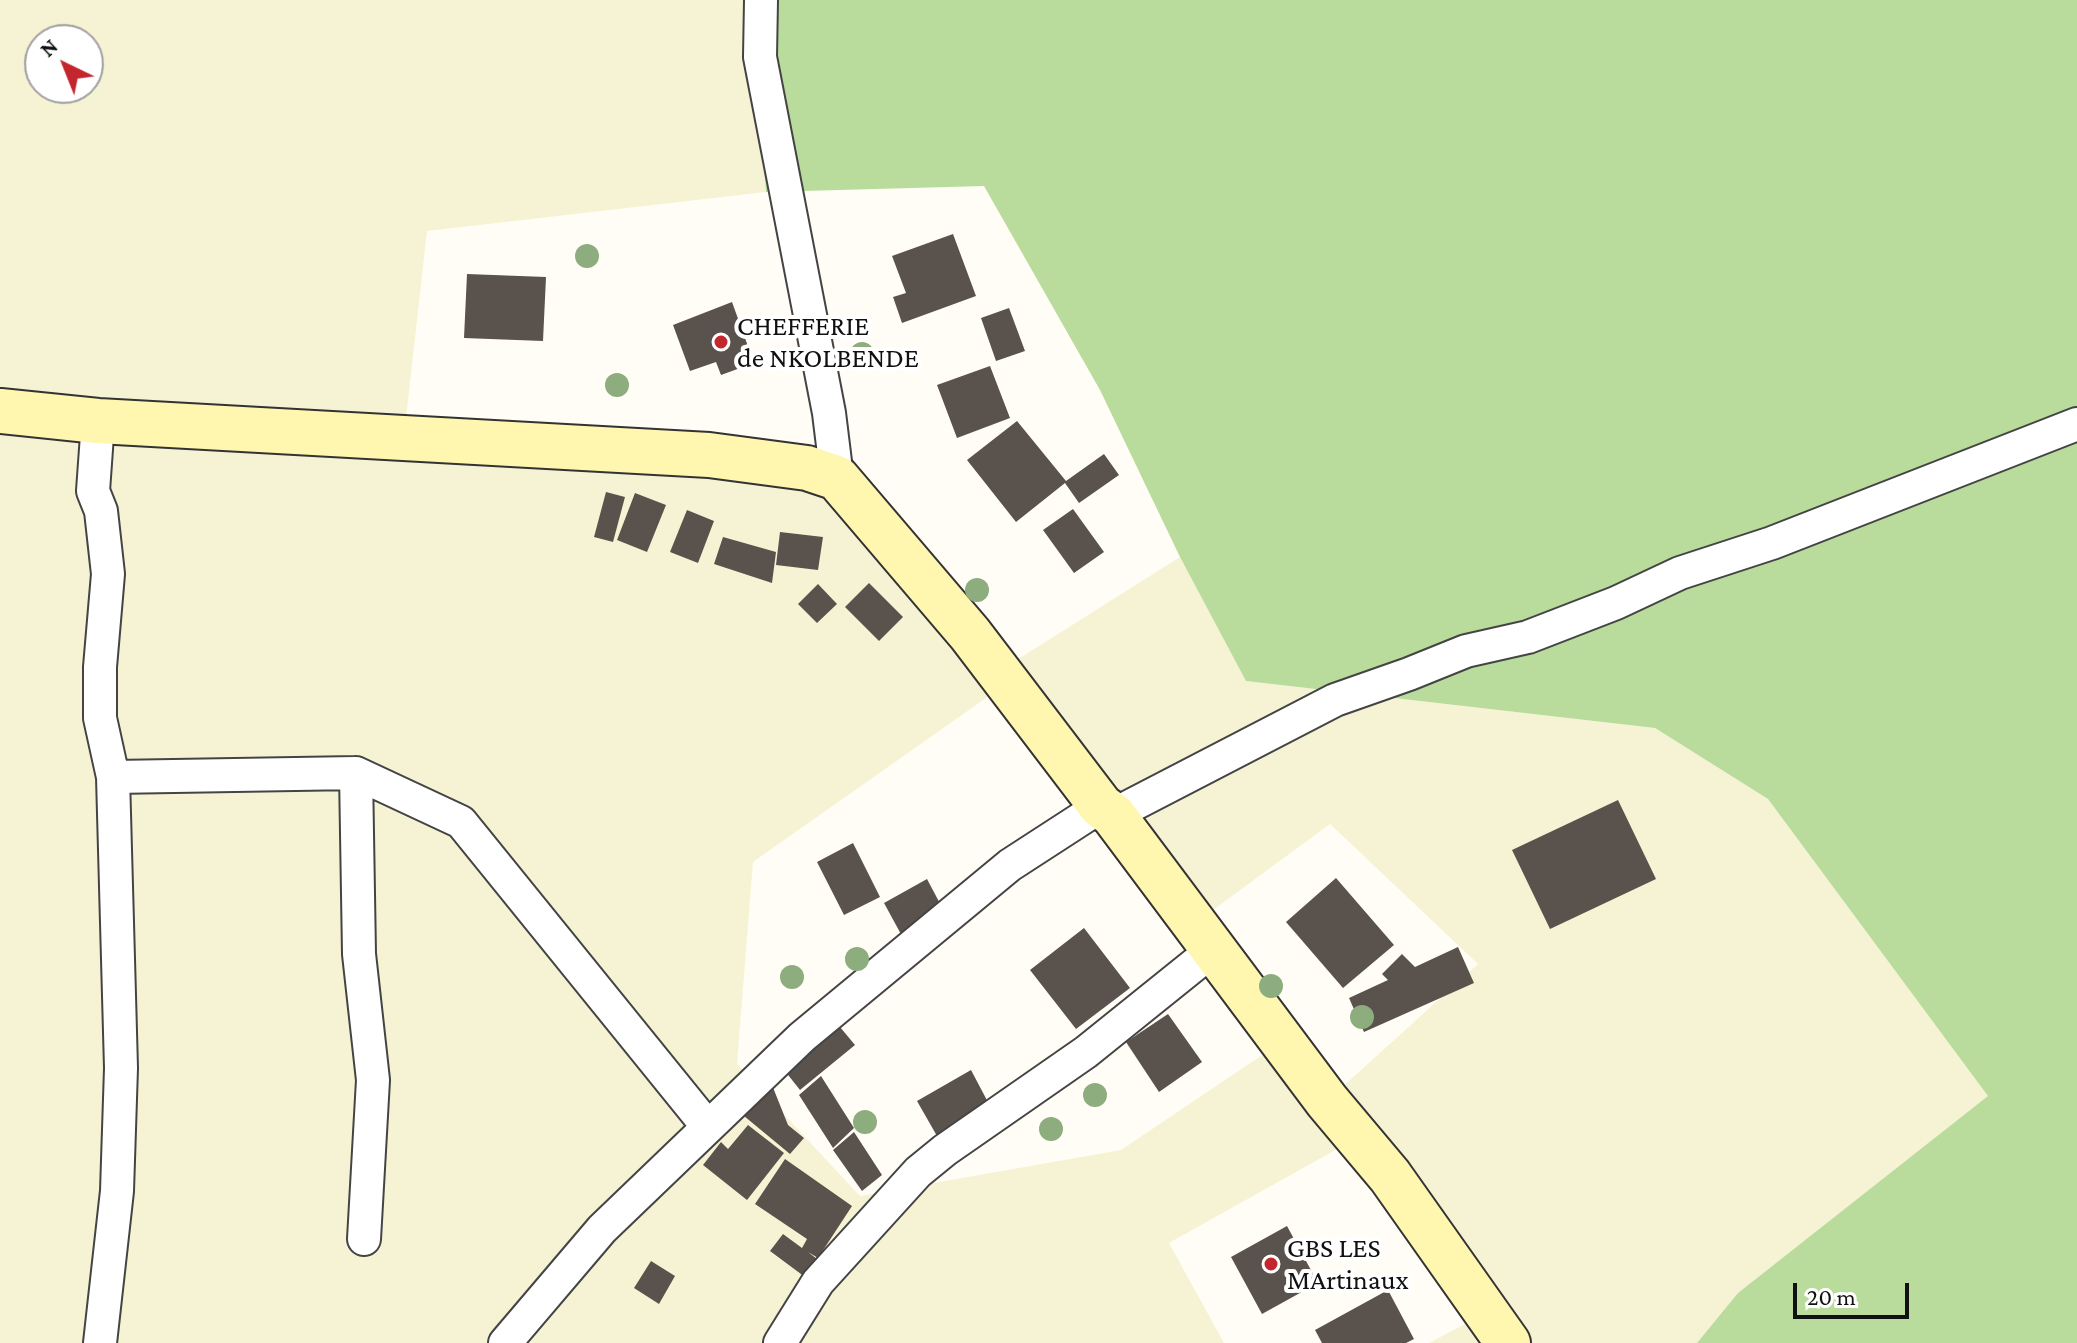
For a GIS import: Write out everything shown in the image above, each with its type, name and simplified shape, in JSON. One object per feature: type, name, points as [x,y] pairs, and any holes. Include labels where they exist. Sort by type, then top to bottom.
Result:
[{"type":"street","points":[[761,0],[760,57],[829,413],[837,478]]},
{"type":"street","points":[[0,411],[98,421],[709,455],[807,468],[837,478],[970,634],[1214,949],[1327,1101],[1390,1176],[1508,1343]]},
{"type":"street","points":[[98,421],[93,491],[101,511],[108,574],[100,667],[100,718],[113,777],[121,1068],[117,1191],[100,1343]]},
{"type":"street","points":[[505,1343],[602,1229],[802,1037],[1010,865],[1107,811],[1335,700],[1466,651],[1528,637],[1616,603],[1680,573],[1772,543],[2077,424]]},
{"type":"street","points":[[113,777],[356,773],[461,822],[708,1127]]},
{"type":"street","points":[[356,773],[359,954],[373,1080],[364,1239]]},
{"type":"street","points":[[780,1343],[818,1282],[918,1172],[1086,1052],[1214,949]]},
{"type":"shaded area","points":[[0,0],[750,0],[766,192],[427,231],[404,436],[827,487],[993,675],[1180,557],[1247,681],[1655,728],[1768,799],[1989,1096],[1739,1293],[1697,1343],[1429,1343],[1484,1314],[1355,1139],[1169,1243],[1224,1343],[0,1343]],"holes":[[[1003,686],[1194,924],[1330,824],[1478,964],[1328,1100],[1283,1041],[1121,1150],[860,1196],[737,1064],[753,862]]]},
{"type":"green space","points":[[750,0],[2077,0],[2077,1343],[1697,1343],[1738,1293],[1988,1096],[1768,799],[1655,728],[1246,681],[1180,557],[1100,390],[984,186],[766,192]]},
{"type":"building","points":[[953,234],[976,296],[902,323],[893,297],[906,293],[892,256]]},
{"type":"building","points":[[467,274],[546,277],[543,341],[464,338]]},
{"type":"building","points":[[732,302],[754,363],[721,375],[716,362],[690,371],[673,325]]},
{"type":"building","points":[[1009,308],[1025,351],[996,361],[981,318]]},
{"type":"building","points":[[990,366],[1010,418],[957,438],[937,385]]},
{"type":"building","points":[[1017,421],[1066,481],[1104,454],[1119,475],[1079,503],[1065,483],[1016,522],[967,460]]},
{"type":"building","points":[[606,492],[625,497],[613,542],[594,537]]},
{"type":"building","points":[[635,493],[666,505],[647,552],[617,540]]},
{"type":"building","points":[[1073,509],[1104,552],[1074,573],[1043,530]]},
{"type":"building","points":[[687,510],[714,521],[698,563],[670,552]]},
{"type":"building","points":[[780,532],[823,537],[818,570],[776,565]]},
{"type":"building","points":[[723,537],[776,552],[772,583],[714,564]]},
{"type":"building","points":[[869,583],[903,617],[879,641],[845,607]]},
{"type":"building","points":[[818,584],[837,604],[817,623],[798,604]]},
{"type":"building","points":[[1618,800],[1656,879],[1550,929],[1512,850]]},
{"type":"building","points":[[853,843],[880,897],[844,915],[817,862]]},
{"type":"building","points":[[1336,878],[1394,945],[1343,988],[1286,922]]},
{"type":"building","points":[[927,879],[945,913],[902,936],[884,903]]},
{"type":"building","points":[[1084,928],[1130,988],[1076,1029],[1030,970]]},
{"type":"building","points":[[1458,947],[1474,983],[1364,1032],[1349,998],[1388,980],[1382,974],[1402,954],[1415,967]]},
{"type":"building","points":[[1168,1014],[1202,1062],[1159,1092],[1126,1042]]},
{"type":"building","points":[[835,1021],[855,1045],[800,1090],[781,1066]]},
{"type":"building","points":[[971,1070],[990,1106],[937,1136],[917,1101]]},
{"type":"building","points":[[821,1076],[854,1128],[833,1148],[799,1095]]},
{"type":"building","points":[[770,1080],[788,1125],[804,1138],[790,1154],[738,1111]]},
{"type":"building","points":[[748,1125],[784,1153],[747,1200],[703,1165],[721,1142],[728,1149]]},
{"type":"building","points":[[854,1132],[882,1175],[862,1191],[833,1150]]},
{"type":"building","points":[[785,1159],[852,1206],[818,1258],[808,1252],[817,1259],[805,1277],[770,1251],[783,1234],[802,1248],[807,1239],[755,1204]]},
{"type":"building","points":[[1287,1226],[1318,1283],[1262,1314],[1231,1257]]},
{"type":"building","points":[[651,1261],[675,1276],[659,1304],[634,1288]]},
{"type":"building","points":[[1388,1290],[1414,1339],[1406,1343],[1322,1343],[1315,1330]]},
{"type":"place","name":"CHEFFERIE de NKOLBENDE","points":[[721,342]]},
{"type":"place","name":"GBS LES MArtinaux","points":[[1271,1264]]}]
